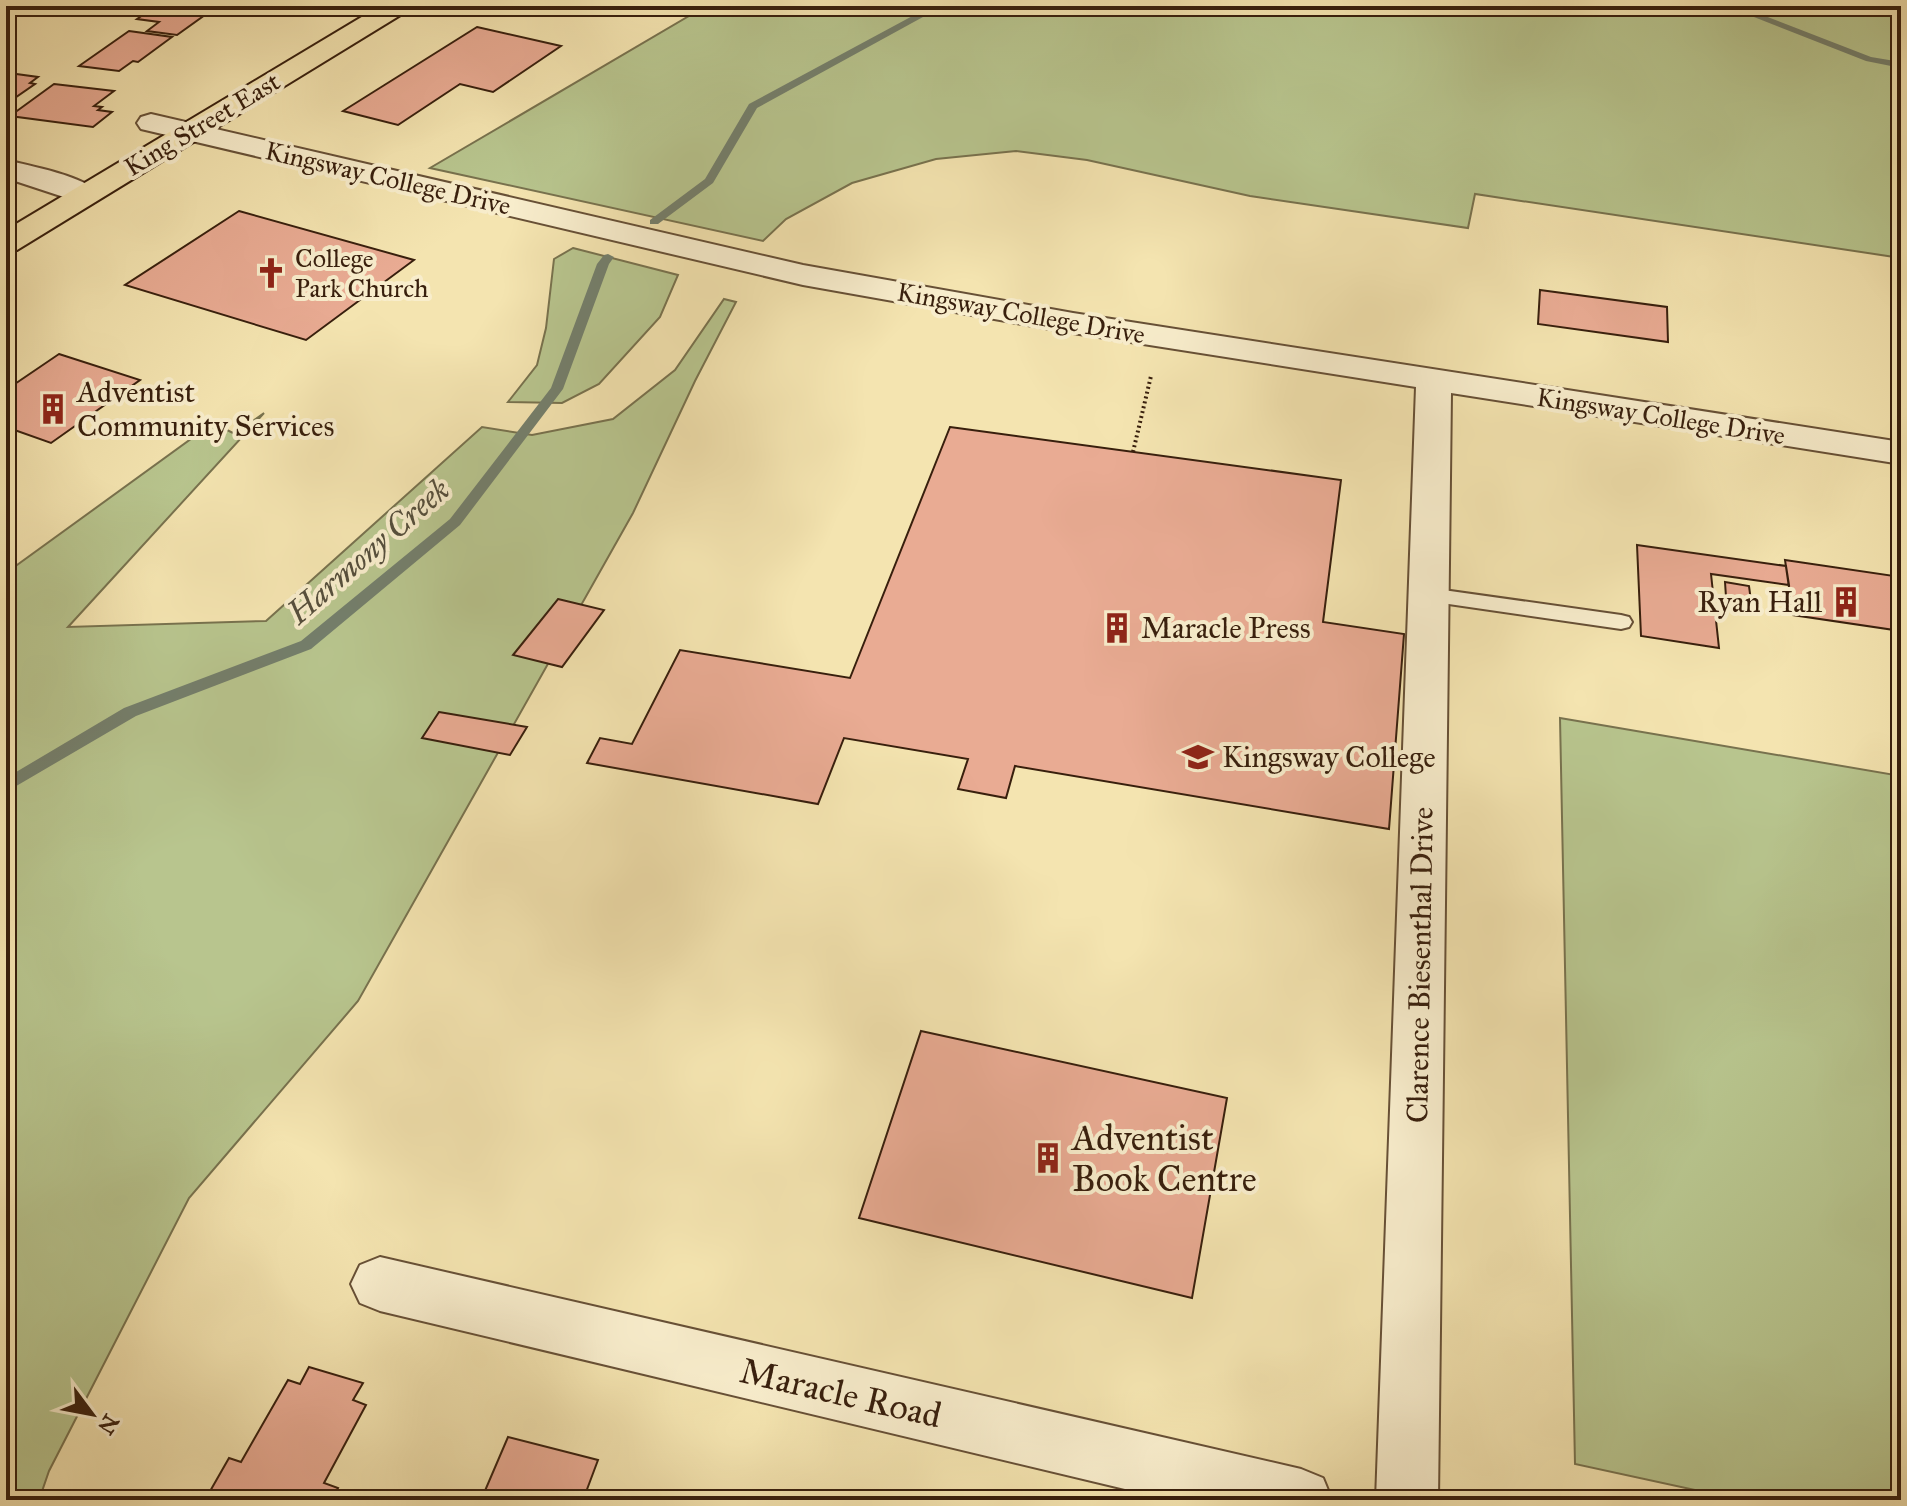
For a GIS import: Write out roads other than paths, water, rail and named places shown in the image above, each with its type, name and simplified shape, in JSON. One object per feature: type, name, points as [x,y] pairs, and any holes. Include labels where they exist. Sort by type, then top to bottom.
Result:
[{"type":"main road","name":"King Street East","points":[[17,201],[188,132],[398,6]]},
{"type":"main road","name":"King Street East","points":[[138,130],[190,99]]},
{"type":"main road","name":"King Street East","points":[[6,243],[70,181]]},
{"type":"street","name":"Kingsway College Drive","points":[[138,130],[188,132],[803,275],[1434,382],[1901,453]]},
{"type":"street","points":[[6,169],[70,181]]},
{"type":"street","name":"Clarence Biesenthal Drive","points":[[1407,1500],[1434,382]]},
{"type":"street","points":[[1769,398],[1773,434]]},
{"type":"street","name":"Maracle Road","points":[[380,1284],[1301,1500]]},
{"type":"lane","points":[[1429,595],[1621,622]]},
{"type":"waterway","name":"Harmony Creek","points":[[654,222],[709,181],[753,106],[938,6]]},
{"type":"waterway","name":"Harmony Creek","points":[[1731,6],[1869,59],[1901,65]]},
{"type":"waterway","name":"Harmony Creek","points":[[6,786],[130,712],[306,645],[455,522],[557,389],[608,257]]},
{"type":"place","name":"College Park Church","points":[[271,273]]},
{"type":"place","name":"Adventist Community Services","points":[[53,409]]},
{"type":"place","name":"Ryan Hall","points":[[1846,602]]},
{"type":"place","name":"Maracle Press","points":[[1117,628]]},
{"type":"place","name":"Kingsway College","points":[[1198,757]]},
{"type":"place","name":"Adventist Book Centre","points":[[1048,1158]]}]
